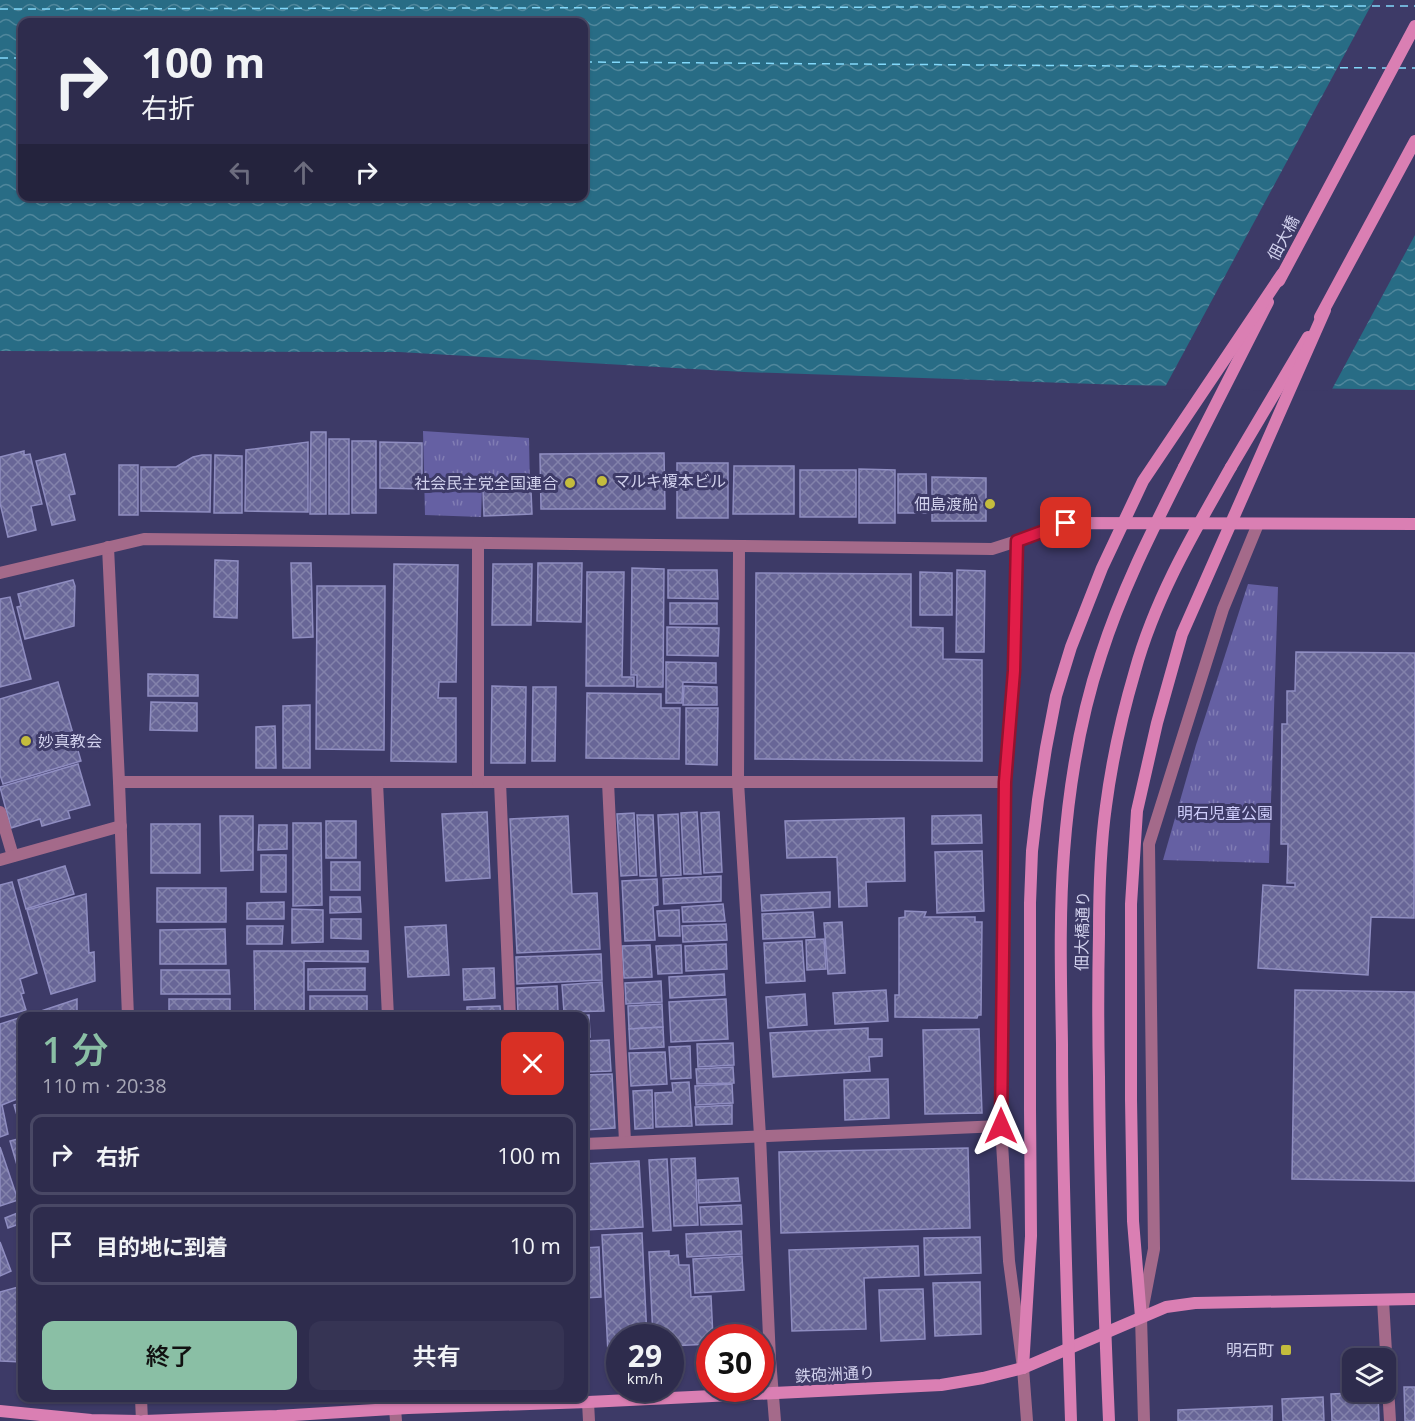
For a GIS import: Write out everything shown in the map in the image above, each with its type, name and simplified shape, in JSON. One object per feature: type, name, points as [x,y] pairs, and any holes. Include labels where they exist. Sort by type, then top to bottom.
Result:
[{"type":"main road","name":"佃大橋","points":[[1184,467],[1282,274],[1415,26]]},
{"type":"main road","points":[[1141,1317],[1135,1251],[1131,1100],[1131,904],[1137,811],[1157,723],[1182,634],[1325,310],[1415,141]]},
{"type":"main road","points":[[1023,1368],[1031,1236],[1030,903],[1033,841],[1056,696],[1071,646],[1102,568],[1143,481],[1282,274]]},
{"type":"main road","name":"佃大橋通り","points":[[1109,1421],[1102,1277],[1098,1002],[1101,856],[1112,761],[1135,669],[1168,581],[1231,467],[1325,310]]},
{"type":"main road","name":"佃大橋通り","points":[[1071,1421],[1062,1139],[1061,1002],[1062,904],[1069,802],[1077,753],[1103,647],[1130,577],[1184,467]]},
{"type":"main road","points":[[1017,541],[1066,523],[1415,524]]},
{"type":"main road","name":"鉄砲洲通り","points":[[774,1394],[941,1385],[983,1378],[1023,1368],[1166,1307],[1195,1303],[1415,1299]]},
{"type":"main road","name":"鉄砲洲通り","points":[[0,1411],[91,1420],[141,1421],[696,1397]]},
{"type":"street","points":[[1144,1421],[1141,1317],[1154,1249],[1149,844],[1223,609],[1258,524]]},
{"type":"street","points":[[0,573],[144,538],[992,549],[1017,541],[1014,671],[1005,782],[1001,1126],[1009,1261],[1023,1368],[1027,1421]]},
{"type":"street","points":[[478,543],[478,782]]},
{"type":"street","points":[[108,547],[128,1012]]},
{"type":"street","points":[[740,547],[738,782],[769,1324]]},
{"type":"street","points":[[119,782],[1005,782]]},
{"type":"street","points":[[377,782],[388,1012]]},
{"type":"street","points":[[500,782],[510,1012]]},
{"type":"street","points":[[608,782],[625,1142]]},
{"type":"street","points":[[0,812],[13,856]]},
{"type":"street","points":[[0,860],[121,826]]},
{"type":"street","points":[[588,1144],[1001,1126]]},
{"type":"street","points":[[1383,1300],[1390,1421]]},
{"type":"street","points":[[774,1394],[776,1421]]},
{"type":"street","points":[[141,1402],[141,1421]]},
{"type":"street","points":[[588,1402],[589,1421]]},
{"type":"green space","points":[[423,431],[529,438],[530,488],[482,489],[481,517],[425,515]]},
{"type":"green space","name":"明石児童公園","points":[[1248,584],[1278,587],[1269,863],[1163,860],[1196,745]]},
{"type":"water","points":[[0,0],[1415,0],[1415,390],[1125,385],[744,372],[399,352],[0,351]]},
{"type":"pier","points":[[1374,0],[1415,0],[1415,235],[1331,391],[1164,389]]},
{"type":"building","points":[[311,432],[326,432],[326,514],[310,514]]},
{"type":"building","points":[[329,439],[349,439],[349,514],[329,514]]},
{"type":"building","points":[[352,441],[376,441],[376,513],[352,513]]},
{"type":"building","points":[[308,442],[308,512],[245,511],[246,450]]},
{"type":"building","points":[[380,442],[422,443],[422,489],[380,488]]},
{"type":"building","points":[[24,451],[24,455],[30,454],[42,504],[31,506],[36,530],[8,537],[0,503],[0,457]]},
{"type":"building","name":"マルキ榎本ビル","points":[[664,453],[665,509],[541,509],[540,454]]},
{"type":"building","points":[[65,454],[75,494],[69,495],[75,520],[52,525],[36,461]]},
{"type":"building","points":[[211,455],[210,512],[141,511],[141,467],[176,467],[193,457]]},
{"type":"building","points":[[215,455],[242,456],[242,513],[214,513]]},
{"type":"building","points":[[677,463],[728,463],[728,518],[677,518]]},
{"type":"building","points":[[119,465],[138,465],[138,515],[119,515]]},
{"type":"building","points":[[734,466],[794,466],[794,514],[733,514]]},
{"type":"building","points":[[859,469],[895,470],[895,523],[859,523]]},
{"type":"building","points":[[800,470],[856,470],[856,517],[800,517]]},
{"type":"building","points":[[898,474],[926,474],[927,513],[898,513]]},
{"type":"building","points":[[932,477],[986,478],[986,521],[932,521]]},
{"type":"building","points":[[483,491],[531,491],[532,514],[484,516]]},
{"type":"building","points":[[215,560],[238,561],[237,618],[214,617]]},
{"type":"building","points":[[291,563],[311,563],[313,637],[293,638]]},
{"type":"building","points":[[538,563],[582,563],[581,622],[537,621]]},
{"type":"building","points":[[394,564],[458,565],[456,682],[439,682],[438,698],[456,698],[456,762],[391,761]]},
{"type":"building","points":[[493,564],[532,564],[531,625],[492,625]]},
{"type":"building","points":[[632,568],[664,569],[663,687],[637,687],[637,675],[631,675]]},
{"type":"building","points":[[668,570],[717,570],[718,599],[668,598]]},
{"type":"building","points":[[957,570],[985,571],[984,652],[956,652]]},
{"type":"building","points":[[587,572],[624,572],[622,677],[634,677],[634,686],[586,686]]},
{"type":"building","points":[[920,572],[952,573],[952,615],[920,615]]},
{"type":"building","points":[[756,573],[911,574],[911,627],[943,628],[943,659],[982,660],[982,761],[755,759]]},
{"type":"building","points":[[73,580],[75,586],[74,626],[25,639],[17,607],[21,606],[18,594]]},
{"type":"building","points":[[317,586],[385,586],[384,750],[316,749]]},
{"type":"building","points":[[10,597],[31,679],[0,687],[0,599]]},
{"type":"building","points":[[670,603],[717,603],[717,624],[670,624]]},
{"type":"building","points":[[667,627],[719,628],[718,656],[667,655]]},
{"type":"building","points":[[1296,652],[1415,653],[1414,918],[1371,917],[1368,975],[1258,968],[1263,885],[1295,887],[1295,883],[1287,883],[1288,844],[1281,844],[1282,724],[1287,724],[1287,691],[1295,691]]},
{"type":"building","points":[[666,662],[716,663],[716,683],[683,682],[682,703],[666,703]]},
{"type":"building","points":[[148,674],[198,675],[198,696],[148,696]]},
{"type":"building","points":[[58,682],[81,761],[3,784],[0,775],[0,699]]},
{"type":"building","points":[[492,686],[526,687],[525,763],[491,763]]},
{"type":"building","points":[[684,686],[717,687],[717,705],[683,705]]},
{"type":"building","points":[[533,687],[556,687],[555,761],[532,761]]},
{"type":"building","points":[[587,693],[661,694],[661,708],[680,708],[679,759],[586,758]]},
{"type":"building","points":[[151,702],[197,703],[197,731],[150,730]]},
{"type":"building","points":[[310,705],[310,768],[283,768],[283,706]]},
{"type":"building","points":[[686,708],[718,708],[717,765],[686,764]]},
{"type":"building","points":[[275,726],[276,768],[256,768],[256,727]]},
{"type":"building","points":[[78,764],[90,805],[68,811],[70,818],[42,826],[40,819],[11,828],[0,787]]},
{"type":"building","points":[[487,812],[490,878],[446,881],[442,814]]},
{"type":"building","points":[[697,812],[701,874],[684,874],[681,813]]},
{"type":"building","points":[[719,812],[722,872],[704,873],[701,813]]},
{"type":"building","points":[[634,813],[637,875],[621,876],[617,814]]},
{"type":"building","points":[[678,814],[681,875],[661,876],[658,815]]},
{"type":"building","points":[[637,815],[653,815],[656,876],[640,876]]},
{"type":"building","points":[[981,815],[982,843],[932,844],[932,816]]},
{"type":"building","points":[[220,816],[253,816],[253,870],[221,871]]},
{"type":"building","points":[[568,816],[572,894],[597,893],[600,949],[517,953],[510,819]]},
{"type":"building","points":[[904,818],[905,881],[866,882],[867,906],[839,907],[837,857],[787,858],[785,821]]},
{"type":"building","points":[[326,821],[356,821],[356,858],[326,858]]},
{"type":"building","points":[[293,823],[321,823],[322,905],[293,906]]},
{"type":"building","points":[[151,824],[200,824],[200,873],[151,873]]},
{"type":"building","points":[[259,825],[287,825],[287,849],[258,850]]},
{"type":"building","points":[[982,851],[984,911],[937,913],[935,852]]},
{"type":"building","points":[[261,855],[286,855],[286,892],[261,892]]},
{"type":"building","points":[[331,862],[360,862],[360,890],[331,890]]},
{"type":"building","points":[[65,866],[74,894],[26,909],[18,880]]},
{"type":"building","points":[[721,876],[721,901],[664,904],[663,879]]},
{"type":"building","points":[[657,879],[658,905],[653,906],[655,940],[625,941],[622,881]]},
{"type":"building","points":[[12,882],[37,973],[20,979],[24,993],[21,994],[26,1010],[0,1017],[0,885]]},
{"type":"building","points":[[157,888],[226,888],[226,922],[157,922]]},
{"type":"building","points":[[830,892],[830,907],[762,911],[761,895]]},
{"type":"building","points":[[86,894],[89,953],[94,952],[95,981],[51,994],[27,910]]},
{"type":"building","points":[[330,897],[360,897],[361,912],[330,913]]},
{"type":"building","points":[[284,902],[284,919],[247,919],[247,903]]},
{"type":"building","points":[[723,904],[725,921],[683,922],[682,907]]},
{"type":"building","points":[[292,909],[323,910],[323,942],[292,943]]},
{"type":"building","points":[[679,910],[680,936],[659,936],[657,911]]},
{"type":"building","points":[[905,911],[926,912],[924,917],[975,917],[975,922],[982,922],[981,1015],[977,1018],[895,1017],[895,995],[899,995],[899,918],[905,917]]},
{"type":"building","points":[[813,912],[815,937],[763,939],[762,914]]},
{"type":"building","points":[[331,919],[361,919],[361,939],[331,938]]},
{"type":"building","points":[[842,922],[845,973],[828,974],[824,923]]},
{"type":"building","points":[[726,924],[727,940],[683,942],[682,926]]},
{"type":"building","points":[[446,925],[449,975],[408,977],[405,927]]},
{"type":"building","points":[[247,926],[283,926],[282,944],[247,944]]},
{"type":"building","points":[[225,929],[226,964],[160,964],[160,930]]},
{"type":"building","points":[[824,939],[826,969],[807,970],[806,940]]},
{"type":"building","points":[[802,941],[805,981],[766,983],[764,943]]},
{"type":"building","points":[[726,944],[727,969],[686,971],[685,946]]},
{"type":"building","points":[[650,945],[652,977],[624,978],[622,946]]},
{"type":"building","points":[[681,945],[682,973],[658,974],[656,946]]},
{"type":"building","points":[[254,951],[368,951],[368,962],[304,961],[304,1012],[255,1012]]},
{"type":"building","points":[[601,954],[602,980],[517,984],[516,957]]},
{"type":"building","points":[[365,968],[365,990],[308,990],[308,969]]},
{"type":"building","points":[[494,968],[495,998],[464,1000],[463,969]]},
{"type":"building","points":[[161,970],[229,970],[230,994],[161,994]]},
{"type":"building","points":[[724,974],[725,995],[670,998],[669,977]]},
{"type":"building","points":[[661,981],[662,1002],[626,1004],[625,983]]},
{"type":"building","points":[[602,982],[604,1011],[564,1012],[562,985]]},
{"type":"building","points":[[557,986],[558,1012],[518,1012],[517,988]]},
{"type":"building","points":[[886,990],[888,1021],[835,1024],[833,993]]},
{"type":"building","points":[[1295,990],[1415,992],[1415,1181],[1292,1179]]},
{"type":"building","points":[[805,994],[807,1025],[768,1028],[766,997]]},
{"type":"building","points":[[310,996],[367,996],[367,1012],[310,1012]]},
{"type":"building","points":[[77,999],[77,1012],[38,1012]]},
{"type":"building","points":[[169,999],[230,999],[230,1012],[169,1012]]},
{"type":"building","points":[[726,999],[728,1039],[671,1042],[669,1002]]},
{"type":"building","points":[[662,1004],[663,1027],[629,1029],[628,1006]]},
{"type":"building","points":[[500,1006],[501,1012],[467,1012],[467,1007]]},
{"type":"building","points":[[588,1015],[590,1037],[588,1037]]},
{"type":"building","points":[[18,1018],[18,1099],[2,1105],[8,1134],[0,1137],[0,1024]]},
{"type":"building","points":[[663,1027],[664,1047],[630,1049],[629,1029]]},
{"type":"building","points":[[868,1028],[868,1039],[882,1039],[882,1056],[869,1057],[870,1071],[773,1077],[770,1033]]},
{"type":"building","points":[[979,1029],[982,1113],[925,1114],[923,1030]]},
{"type":"building","points":[[609,1040],[611,1071],[588,1072],[588,1041]]},
{"type":"building","points":[[733,1043],[734,1065],[698,1067],[697,1044]]},
{"type":"building","points":[[690,1046],[691,1078],[671,1079],[669,1047]]},
{"type":"building","points":[[665,1052],[667,1084],[631,1086],[629,1053]]},
{"type":"building","points":[[733,1067],[734,1083],[697,1084],[696,1069]]},
{"type":"building","points":[[612,1074],[615,1128],[588,1130],[588,1075]]},
{"type":"building","points":[[888,1079],[889,1118],[845,1120],[844,1080]]},
{"type":"building","points":[[689,1082],[692,1126],[656,1127],[655,1093],[673,1092],[672,1083]]},
{"type":"building","points":[[732,1084],[733,1103],[696,1105],[695,1086]]},
{"type":"building","points":[[652,1090],[653,1128],[635,1129],[633,1091]]},
{"type":"building","points":[[18,1104],[18,1118],[14,1105]]},
{"type":"building","points":[[732,1105],[732,1124],[696,1125],[695,1107]]},
{"type":"building","points":[[18,1139],[18,1168],[10,1141]]},
{"type":"building","points":[[0,1147],[18,1200],[0,1206]]},
{"type":"building","points":[[968,1148],[970,1228],[781,1233],[779,1152]]},
{"type":"building","points":[[695,1158],[698,1225],[674,1226],[671,1159]]},
{"type":"building","points":[[667,1159],[671,1230],[653,1231],[649,1160]]},
{"type":"building","points":[[639,1161],[643,1227],[588,1230],[588,1164]]},
{"type":"building","points":[[738,1178],[740,1201],[699,1203],[698,1180]]},
{"type":"building","points":[[741,1205],[742,1224],[701,1225],[700,1207]]},
{"type":"building","points":[[18,1213],[18,1224],[8,1228],[5,1218]]},
{"type":"building","points":[[741,1231],[742,1254],[687,1257],[686,1234]]},
{"type":"building","points":[[642,1233],[646,1324],[607,1324],[602,1235]]},
{"type":"building","points":[[980,1237],[981,1273],[925,1275],[924,1238]]},
{"type":"building","points":[[0,1242],[11,1271],[0,1276]]},
{"type":"building","points":[[918,1246],[919,1276],[864,1278],[866,1329],[792,1331],[789,1250]]},
{"type":"building","points":[[599,1247],[601,1297],[588,1298],[588,1248]]},
{"type":"building","points":[[669,1251],[669,1256],[678,1255],[679,1265],[689,1265],[691,1297],[711,1296],[712,1324],[696,1324],[696,1345],[684,1345],[684,1324],[652,1324],[649,1252]]},
{"type":"building","points":[[742,1256],[744,1290],[695,1293],[693,1259]]},
{"type":"building","points":[[980,1282],[981,1334],[935,1336],[933,1283]]},
{"type":"building","points":[[18,1287],[18,1362],[0,1361],[0,1292]]},
{"type":"building","points":[[923,1289],[925,1339],[881,1341],[879,1290]]},
{"type":"building","points":[[1404,1387],[1415,1387],[1415,1421],[1405,1421]]},
{"type":"building","points":[[1331,1394],[1342,1394],[1342,1402],[1378,1402],[1379,1421],[1332,1421]]},
{"type":"building","points":[[1323,1397],[1324,1421],[1283,1421],[1282,1399]]},
{"type":"building","points":[[1272,1406],[1272,1421],[1178,1421],[1178,1410]]},
{"type":"ferry route","points":[[0,9],[1415,6]]},
{"type":"ferry route","points":[[0,58],[18,58]]},
{"type":"ferry route","points":[[588,62],[1387,68]]},
{"type":"ferry route","points":[[1398,68],[1415,68]]},
{"type":"place","name":"マルキ榎本ビル","points":[[602,481]]},
{"type":"place","name":"社会民主党全国連合","points":[[570,483]]},
{"type":"place","name":"佃島渡船","points":[[990,504]]},
{"type":"place","name":"妙真教会","points":[[26,741]]},
{"type":"place","name":"明石町","points":[[1286,1350]]},
{"type":"route","points":[[1001,1126],[1005,782],[1014,671],[1017,541],[1066,523]]}]
